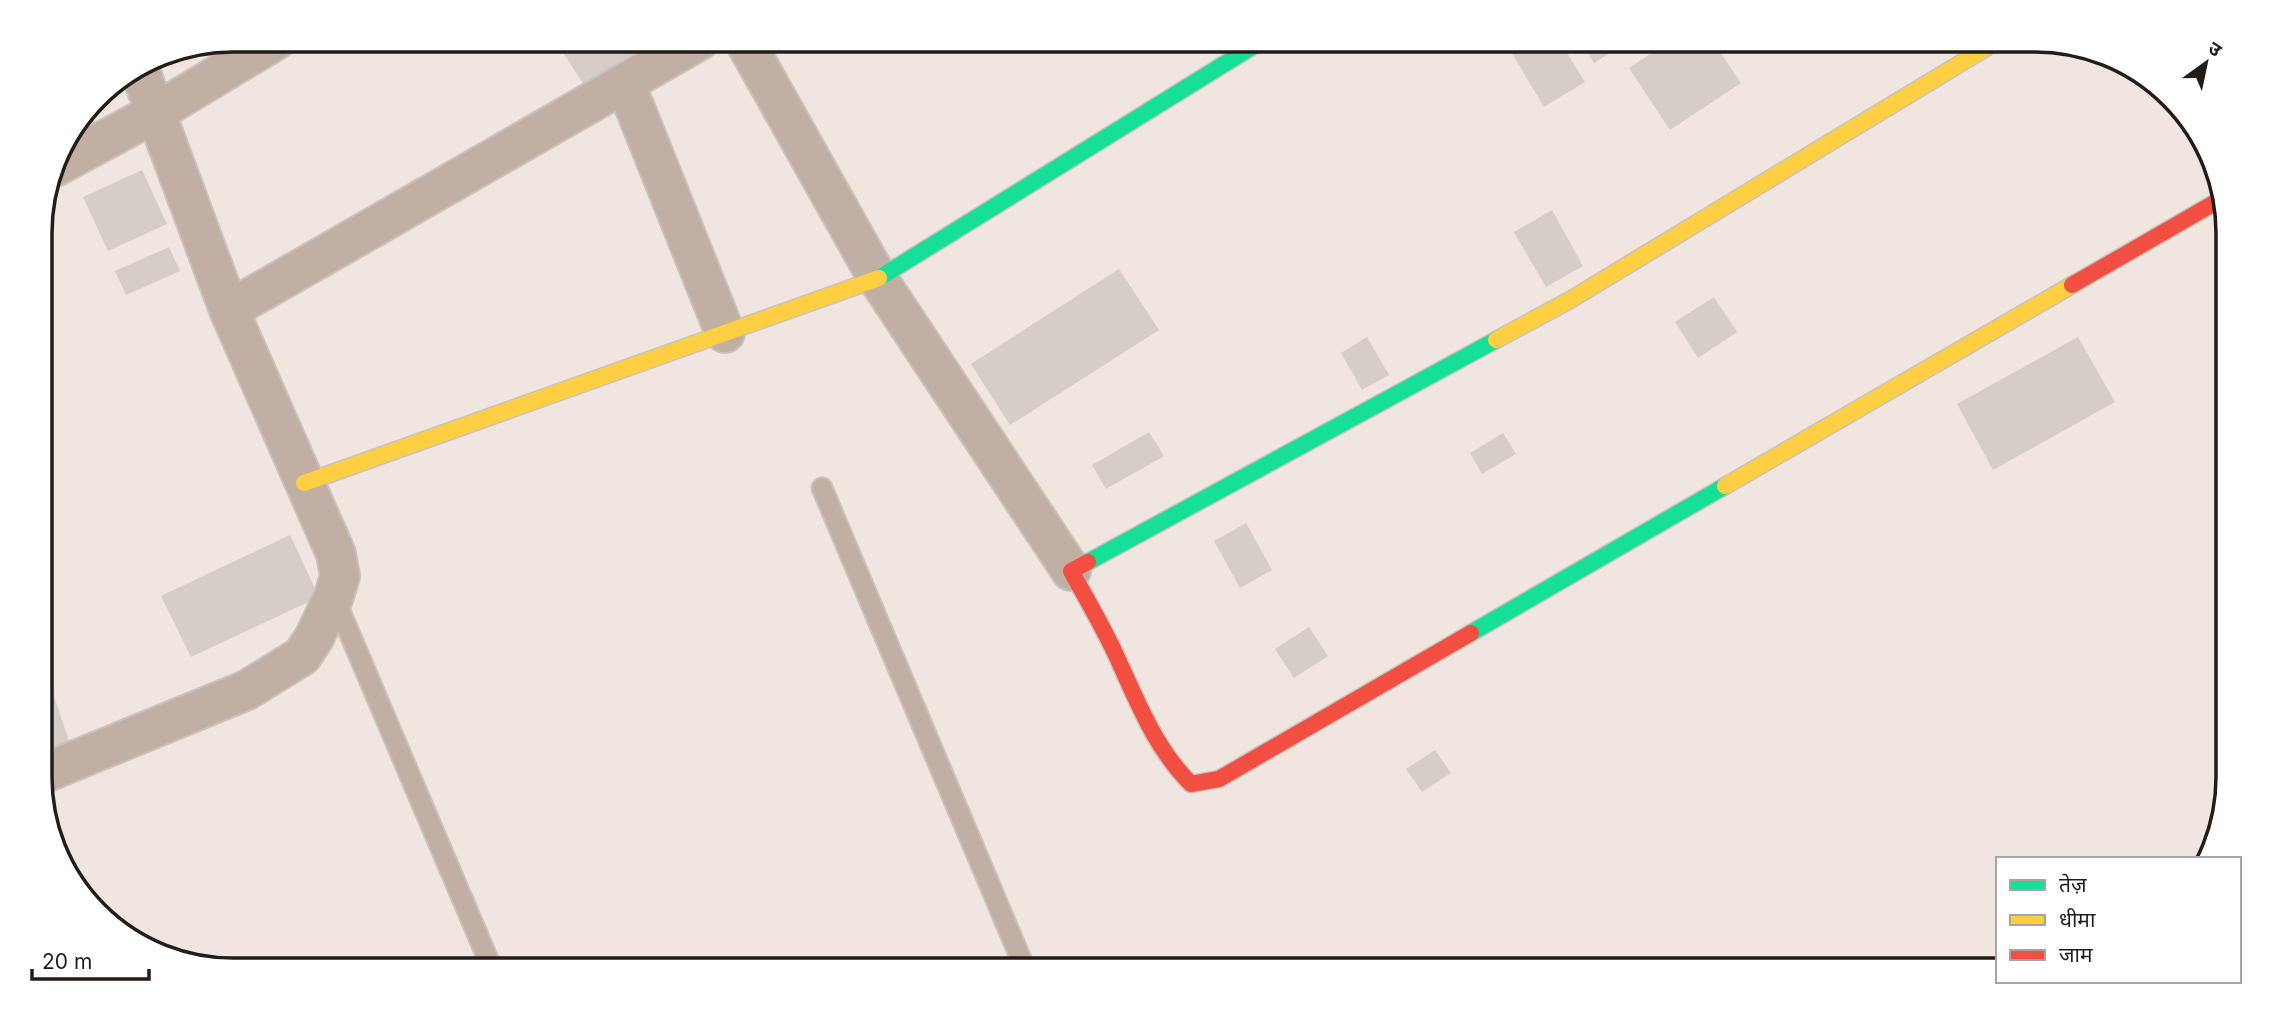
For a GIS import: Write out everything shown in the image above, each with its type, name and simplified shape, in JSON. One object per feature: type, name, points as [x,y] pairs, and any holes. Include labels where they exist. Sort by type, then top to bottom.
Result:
[{"type":"street","points":[[68,160],[155,113],[256,52]]},
{"type":"street","points":[[229,310],[679,52]]},
{"type":"street","points":[[751,52],[877,279],[1071,571],[1114,649],[1160,749],[1174,768],[1191,784],[1219,779],[2214,203]]},
{"type":"street","points":[[304,482],[877,279],[1244,52]]},
{"type":"street","points":[[1071,571],[1570,300],[1979,52]]},
{"type":"street","points":[[52,770],[247,690],[302,656],[314,638],[334,596],[340,576],[336,554],[229,310],[142,77]]},
{"type":"street","points":[[625,83],[725,333]]},
{"type":"lane","points":[[822,488],[1021,958]]},
{"type":"lane","points":[[334,596],[487,958]]},
{"type":"building","points":[[563,52],[661,52],[591,96]]},
{"type":"building","points":[[1511,52],[1566,52],[1585,82],[1544,107]]},
{"type":"building","points":[[1587,52],[1612,52],[1594,63]]},
{"type":"building","points":[[1654,52],[1720,52],[1741,83],[1670,130],[1629,68]]},
{"type":"building","points":[[142,170],[167,224],[108,251],[83,197]]},
{"type":"building","points":[[1552,210],[1583,266],[1546,287],[1514,232]]},
{"type":"building","points":[[169,247],[180,271],[126,295],[115,271]]},
{"type":"building","points":[[1119,269],[1159,330],[1010,425],[971,364]]},
{"type":"building","points":[[1714,297],[1737,332],[1698,358],[1675,322]]},
{"type":"building","points":[[1367,337],[1389,375],[1362,390],[1341,353]]},
{"type":"building","points":[[2078,337],[2115,402],[1993,470],[1957,404]]},
{"type":"building","points":[[1149,432],[1164,456],[1106,489],[1092,465]]},
{"type":"building","points":[[1503,433],[1516,454],[1482,474],[1470,453]]},
{"type":"building","points":[[1246,523],[1272,570],[1240,588],[1214,541]]},
{"type":"building","points":[[290,535],[319,597],[191,657],[161,596]]},
{"type":"building","points":[[1309,627],[1328,656],[1294,678],[1275,649]]},
{"type":"building","points":[[52,690],[72,750],[52,756]]},
{"type":"building","points":[[1435,750],[1451,773],[1422,792],[1406,769]]},
{"type":"traffic: fast","points":[[879,278],[1244,52]]},
{"type":"traffic: fast","points":[[1088,562],[1496,340]]},
{"type":"traffic: fast","points":[[1471,633],[1725,486]]},
{"type":"traffic: slow","points":[[1496,340],[1570,300],[1979,52]]},
{"type":"traffic: slow","points":[[304,483],[879,278]]},
{"type":"traffic: slow","points":[[1725,486],[2072,285]]},
{"type":"traffic: jam","points":[[2072,285],[2214,203]]},
{"type":"traffic: jam","points":[[1088,562],[1071,571],[1105,632],[1156,739],[1191,784],[1219,779],[1471,633]]}]
